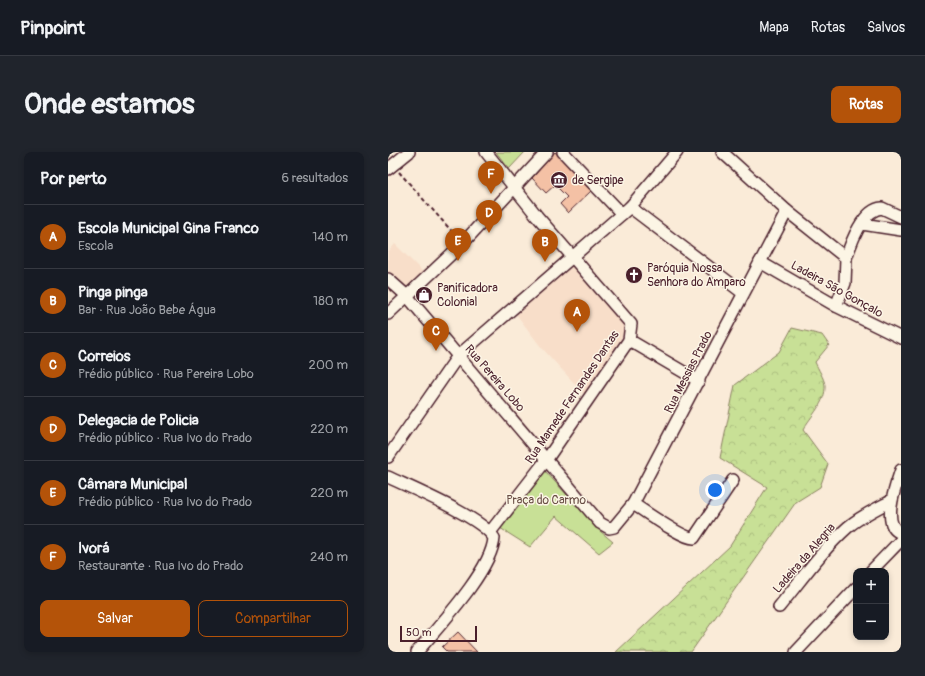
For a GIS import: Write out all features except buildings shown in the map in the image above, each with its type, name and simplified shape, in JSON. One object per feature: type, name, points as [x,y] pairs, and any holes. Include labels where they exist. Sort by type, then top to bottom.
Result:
[{"type":"street","points":[[390,167],[409,152]]},
{"type":"street","name":"Rua Mamede Fernandes Dantas","points":[[417,652],[471,588],[491,551],[493,535],[629,340],[631,324],[513,187],[486,152]]},
{"type":"street","points":[[388,314],[462,243],[547,152]]},
{"type":"street","points":[[562,152],[626,210],[743,293]]},
{"type":"street","points":[[388,457],[458,356],[574,257],[626,210],[677,152]]},
{"type":"street","points":[[727,154],[787,211],[846,258]]},
{"type":"street","points":[[836,306],[845,283],[846,258],[855,233],[874,211],[879,208],[901,217]]},
{"type":"street","name":"Rua Messias Prado","points":[[600,523],[609,528],[614,528],[633,504],[787,211]]},
{"type":"street","points":[[862,224],[901,230]]},
{"type":"street","name":"Ladeira São Gonçalo","points":[[760,262],[836,306],[901,338]]},
{"type":"street","name":"Rua Pereira Lobo","points":[[388,279],[407,296],[600,523]]},
{"type":"street","points":[[629,340],[699,381]]},
{"type":"street","points":[[901,470],[891,501],[892,525],[894,529],[901,533]]},
{"type":"street","points":[[388,476],[443,503],[493,535]]},
{"type":"street","points":[[633,504],[677,532],[690,538],[694,538],[733,480]]},
{"type":"street","name":"Ladeira da Alegria","points":[[779,607],[832,542],[849,526],[865,515],[891,501]]},
{"type":"street","points":[[875,568],[901,540]]},
{"type":"street","points":[[796,652],[853,591]]},
{"type":"path","points":[[390,167],[462,243]]},
{"type":"shaded area","points":[[395,244],[423,272],[405,290],[388,273],[388,252]]},
{"type":"shaded area","points":[[574,264],[626,325],[617,351],[586,396],[541,347],[516,314]]},
{"type":"green space","points":[[496,152],[525,152],[509,169]]},
{"type":"green space","points":[[792,328],[822,335],[829,345],[815,362],[825,385],[823,398],[803,430],[828,464],[820,487],[796,502],[691,652],[616,652],[730,546],[767,487],[720,458],[735,385],[779,352]]},
{"type":"green space","name":"Praça do Carmo","points":[[545,471],[600,531],[613,542],[599,553],[556,516],[530,547],[500,528]]},
{"type":"place","name":"de Sergipe","points":[[559,180]]},
{"type":"place","name":"Ivorá","points":[[491,194]]},
{"type":"place","name":"Delegacia de Policia","points":[[489,233]]},
{"type":"place","name":"Câmara Municipal","points":[[458,261]]},
{"type":"place","name":"Pinga pinga","points":[[545,262]]},
{"type":"place","name":"Paróquia Nossa Senhora do Amparo","points":[[634,275]]},
{"type":"place","name":"Panificadora Colonial","points":[[424,295]]},
{"type":"place","name":"Escola Municipal Gina Franco","points":[[577,332]]},
{"type":"place","name":"Correios","points":[[436,351]]}]
